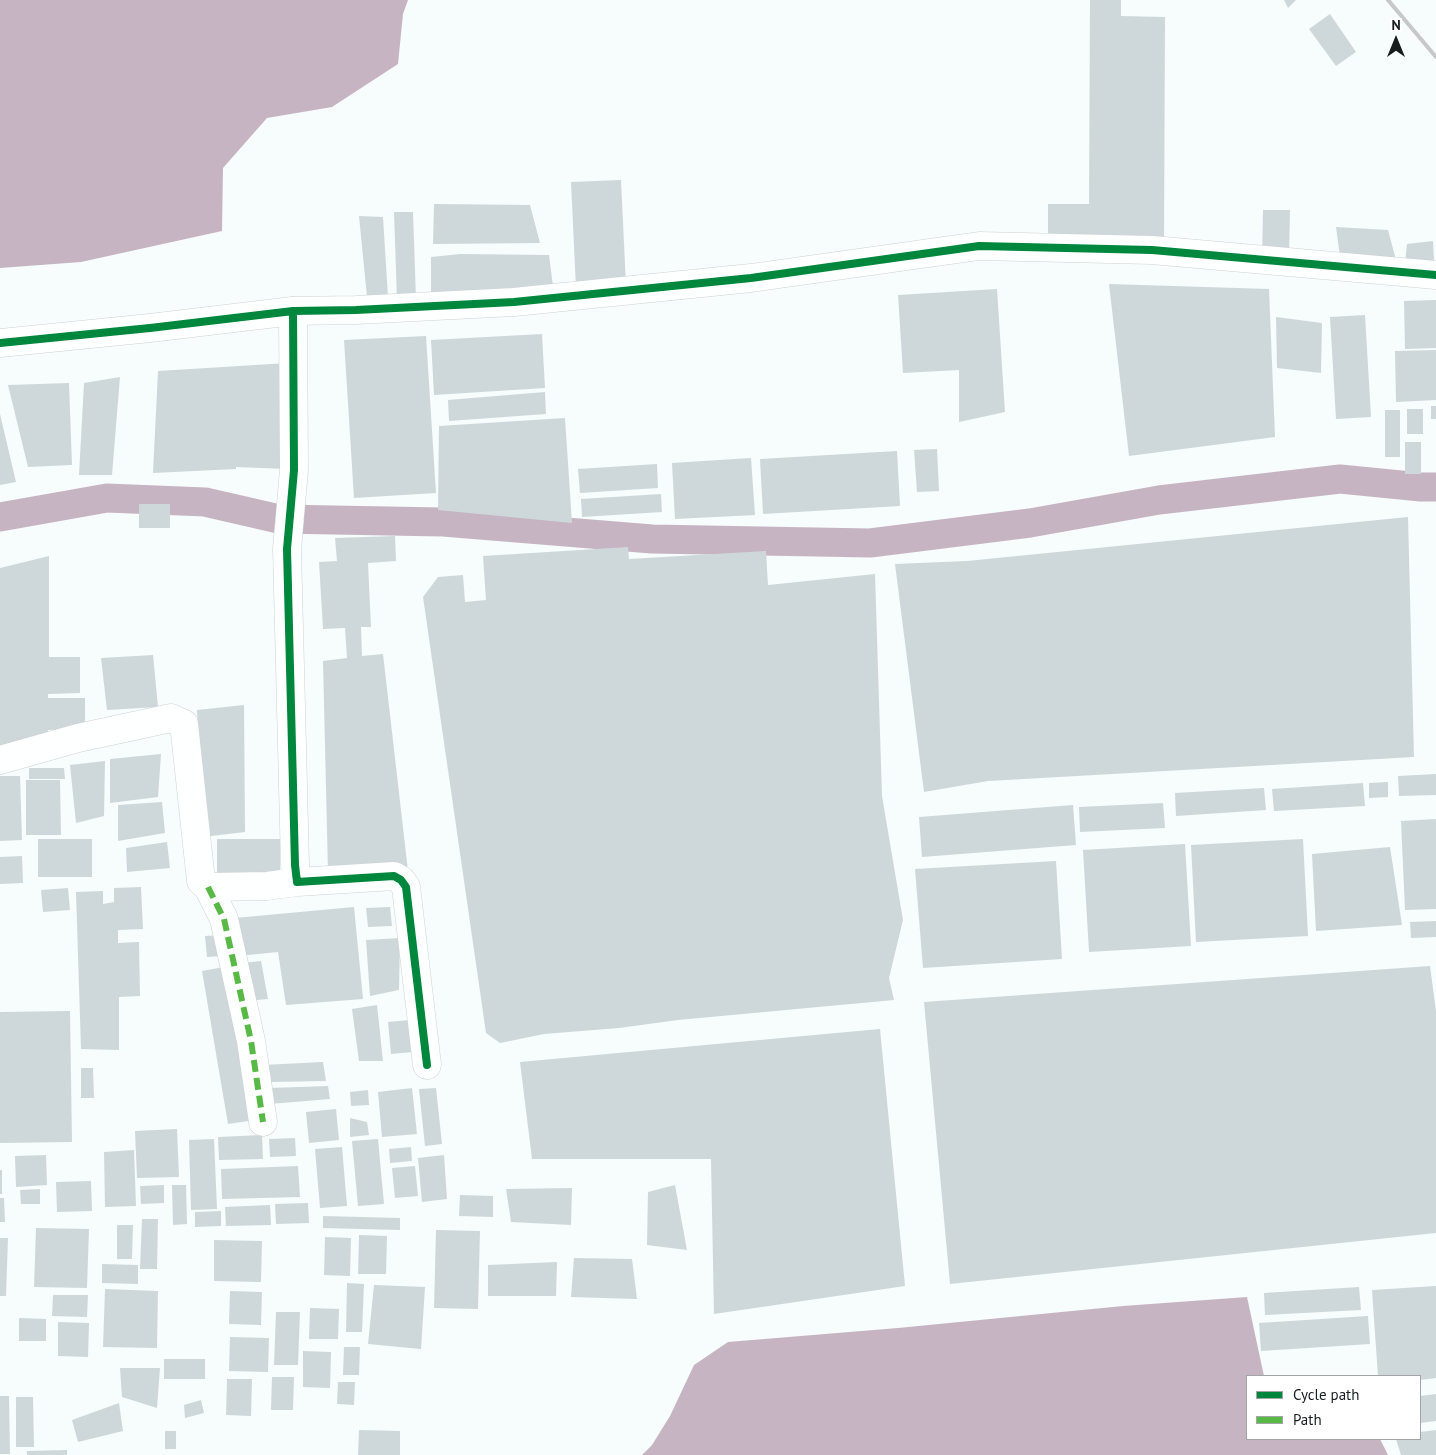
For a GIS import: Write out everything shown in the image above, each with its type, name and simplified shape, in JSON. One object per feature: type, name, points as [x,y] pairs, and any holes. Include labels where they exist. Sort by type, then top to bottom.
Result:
[{"type":"street","points":[[0,343],[293,311],[356,310],[514,302],[752,278],[978,246],[1152,250],[1436,275]]},
{"type":"street","points":[[293,311],[294,470],[287,549],[297,882]]},
{"type":"street","points":[[0,760],[78,738],[150,721],[171,718],[184,724],[201,882],[208,888],[224,919],[251,1041],[263,1122]]},
{"type":"street","points":[[208,888],[268,886],[297,882],[394,876],[401,880],[406,887],[427,1065]]},
{"type":"shaded area","points":[[0,0],[408,0],[403,14],[398,64],[332,107],[267,118],[223,168],[222,231],[81,262],[0,268]]},
{"type":"shaded area","points":[[1247,1297],[1264,1375],[1246,1375],[1246,1440],[1380,1440],[1388,1455],[642,1455],[652,1445],[670,1416],[694,1365],[728,1342],[1123,1306]]},
{"type":"building","points":[[1090,0],[1121,0],[1121,16],[1165,17],[1164,242],[1048,242],[1048,204],[1089,204]]},
{"type":"building","points":[[1284,0],[1296,0],[1288,8]]},
{"type":"building","points":[[1330,14],[1356,52],[1336,66],[1309,29]]},
{"type":"building","points":[[621,180],[626,286],[576,289],[571,182]]},
{"type":"building","points":[[434,204],[530,205],[540,243],[433,244]]},
{"type":"building","points":[[1263,210],[1290,210],[1289,258],[1262,257]]},
{"type":"building","points":[[394,212],[413,212],[416,299],[397,300]]},
{"type":"building","points":[[359,216],[383,217],[388,297],[367,297]]},
{"type":"building","points":[[1336,227],[1388,230],[1396,260],[1340,257]]},
{"type":"building","points":[[1433,241],[1434,261],[1405,262],[1407,244]]},
{"type":"building","points":[[460,254],[549,255],[554,294],[431,295],[431,257]]},
{"type":"building","points":[[1109,284],[1269,289],[1275,437],[1129,456]]},
{"type":"building","points":[[997,289],[1005,412],[959,422],[959,370],[903,373],[898,295]]},
{"type":"building","points":[[1436,300],[1436,348],[1405,349],[1404,301]]},
{"type":"building","points":[[1365,315],[1371,417],[1336,419],[1330,317]]},
{"type":"building","points":[[1276,317],[1322,323],[1321,373],[1277,368]]},
{"type":"building","points":[[542,334],[545,388],[434,395],[431,340]]},
{"type":"building","points":[[426,336],[436,493],[354,498],[344,340]]},
{"type":"building","points":[[1436,350],[1436,400],[1396,402],[1395,351]]},
{"type":"building","points":[[288,363],[287,469],[236,467],[236,469],[153,473],[158,371]]},
{"type":"building","points":[[120,377],[112,475],[79,475],[84,383]]},
{"type":"building","points":[[69,383],[72,465],[28,467],[8,385]]},
{"type":"building","points":[[545,392],[546,414],[449,421],[448,400]]},
{"type":"building","points":[[1431,406],[1436,406],[1436,419],[1431,419]]},
{"type":"building","points":[[1407,409],[1423,409],[1423,434],[1407,434]]},
{"type":"building","points":[[1385,410],[1400,410],[1400,457],[1385,457]]},
{"type":"building","points":[[0,414],[16,482],[0,485]]},
{"type":"building","points":[[565,418],[572,523],[438,510],[439,426]]},
{"type":"building","points":[[1405,442],[1421,442],[1421,474],[1405,474]]},
{"type":"building","points":[[937,449],[939,491],[917,492],[914,450]]},
{"type":"building","points":[[897,451],[900,506],[763,514],[760,459]]},
{"type":"building","points":[[751,458],[755,515],[675,519],[672,463]]},
{"type":"building","points":[[657,464],[658,488],[580,493],[578,469]]},
{"type":"building","points":[[661,494],[662,512],[582,517],[581,499]]},
{"type":"building","points":[[139,504],[170,504],[170,528],[139,528]]},
{"type":"building","points":[[1408,517],[1414,757],[988,781],[924,792],[895,564],[967,561]]},
{"type":"building","points":[[395,536],[396,561],[368,563],[371,627],[361,627],[362,656],[383,654],[408,871],[328,873],[323,661],[347,658],[345,628],[323,629],[319,562],[337,561],[335,538]]},
{"type":"building","points":[[628,547],[629,559],[766,551],[768,585],[875,574],[882,796],[903,920],[889,978],[894,1000],[544,1034],[500,1043],[486,1033],[423,597],[438,577],[463,575],[465,602],[486,600],[483,556]]},
{"type":"building","points":[[49,556],[49,657],[80,657],[80,693],[48,694],[48,698],[85,698],[85,729],[48,730],[48,745],[0,753],[0,568]]},
{"type":"building","points":[[153,655],[158,707],[107,710],[101,658]]},
{"type":"building","points":[[244,705],[245,832],[203,837],[197,710]]},
{"type":"building","points":[[161,754],[158,797],[110,803],[110,759]]},
{"type":"building","points":[[105,761],[104,816],[76,823],[70,765]]},
{"type":"building","points":[[29,768],[64,768],[65,779],[29,779]]},
{"type":"building","points":[[1436,774],[1436,795],[1399,796],[1398,776]]},
{"type":"building","points":[[0,776],[20,776],[22,840],[0,841]]},
{"type":"building","points":[[26,780],[60,780],[61,835],[26,835]]},
{"type":"building","points":[[1388,782],[1388,797],[1369,798],[1369,783]]},
{"type":"building","points":[[1363,783],[1365,806],[1274,811],[1272,789]]},
{"type":"building","points":[[1264,788],[1266,810],[1176,816],[1175,793]]},
{"type":"building","points":[[162,802],[165,833],[118,841],[118,805]]},
{"type":"building","points":[[1163,803],[1165,828],[1080,832],[1079,807]]},
{"type":"building","points":[[1073,805],[1076,845],[922,857],[919,817]]},
{"type":"building","points":[[1436,819],[1436,909],[1405,910],[1401,821]]},
{"type":"building","points":[[38,839],[92,839],[92,877],[38,877]]},
{"type":"building","points":[[217,839],[280,839],[280,877],[217,878]]},
{"type":"building","points":[[1303,839],[1308,936],[1196,942],[1191,845]]},
{"type":"building","points":[[167,842],[170,868],[127,872],[126,848]]},
{"type":"building","points":[[1185,844],[1191,946],[1089,952],[1083,850]]},
{"type":"building","points":[[1390,847],[1402,925],[1316,931],[1312,854]]},
{"type":"building","points":[[22,856],[23,883],[0,884],[0,857]]},
{"type":"building","points":[[1056,861],[1062,959],[923,968],[915,869]]},
{"type":"building","points":[[141,887],[143,929],[118,930],[118,943],[139,942],[140,996],[119,997],[119,1050],[81,1049],[76,892],[103,891],[103,904],[114,902],[114,888]]},
{"type":"building","points":[[68,888],[70,910],[43,912],[41,890]]},
{"type":"building","points":[[354,907],[363,999],[286,1005],[278,952],[238,956],[235,918]]},
{"type":"building","points":[[390,907],[392,926],[368,927],[366,908]]},
{"type":"building","points":[[1436,921],[1436,937],[1411,938],[1410,922]]},
{"type":"building","points":[[222,935],[224,956],[207,957],[205,936]]},
{"type":"building","points":[[400,938],[399,990],[370,996],[366,940]]},
{"type":"building","points":[[261,961],[268,999],[246,1001],[242,963]]},
{"type":"building","points":[[229,966],[255,1120],[228,1124],[202,971]]},
{"type":"building","points":[[1430,966],[1436,1011],[1436,1233],[950,1284],[924,1002]]},
{"type":"building","points":[[377,1005],[383,1061],[359,1061],[352,1009]]},
{"type":"building","points":[[70,1011],[72,1142],[0,1143],[0,1012]]},
{"type":"building","points":[[410,1020],[413,1052],[391,1054],[388,1022]]},
{"type":"building","points":[[880,1029],[905,1286],[714,1314],[711,1159],[532,1159],[520,1062]]},
{"type":"building","points":[[323,1062],[326,1081],[269,1082],[263,1065]]},
{"type":"building","points":[[81,1068],[93,1068],[94,1098],[81,1098]]},
{"type":"building","points":[[328,1086],[330,1099],[270,1104],[269,1088]]},
{"type":"building","points":[[412,1088],[417,1134],[382,1137],[378,1092]]},
{"type":"building","points":[[436,1088],[442,1144],[425,1146],[419,1089]]},
{"type":"building","points":[[368,1090],[369,1105],[351,1106],[350,1092]]},
{"type":"building","points":[[336,1109],[339,1140],[309,1143],[306,1112]]},
{"type":"building","points":[[350,1118],[367,1122],[369,1135],[350,1137]]},
{"type":"building","points":[[177,1129],[179,1177],[137,1178],[135,1131]]},
{"type":"building","points":[[262,1135],[263,1159],[219,1160],[218,1137]]},
{"type":"building","points":[[295,1138],[296,1156],[270,1157],[269,1139]]},
{"type":"building","points":[[214,1139],[217,1209],[191,1210],[189,1140]]},
{"type":"building","points":[[378,1139],[384,1204],[358,1206],[352,1141]]},
{"type":"building","points":[[342,1147],[347,1206],[320,1208],[315,1149]]},
{"type":"building","points":[[411,1147],[412,1161],[390,1163],[389,1149]]},
{"type":"building","points":[[134,1150],[136,1206],[105,1207],[104,1152]]},
{"type":"building","points":[[46,1155],[47,1185],[16,1187],[15,1156]]},
{"type":"building","points":[[444,1155],[447,1199],[422,1202],[418,1158]]},
{"type":"building","points":[[298,1166],[300,1197],[222,1199],[221,1169]]},
{"type":"building","points":[[415,1166],[418,1196],[395,1198],[392,1168]]},
{"type":"building","points":[[0,1170],[2,1170],[2,1194],[0,1194]]},
{"type":"building","points":[[91,1181],[92,1211],[57,1212],[56,1182]]},
{"type":"building","points":[[164,1185],[164,1203],[141,1204],[140,1186]]},
{"type":"building","points":[[172,1185],[186,1185],[187,1224],[173,1225]]},
{"type":"building","points":[[675,1185],[687,1250],[647,1245],[648,1192]]},
{"type":"building","points":[[572,1188],[571,1225],[511,1222],[506,1189]]},
{"type":"building","points":[[40,1189],[40,1204],[21,1204],[20,1190]]},
{"type":"building","points":[[460,1195],[493,1196],[493,1217],[459,1216]]},
{"type":"building","points":[[0,1198],[4,1198],[5,1222],[0,1222]]},
{"type":"building","points":[[308,1203],[309,1223],[276,1224],[275,1204]]},
{"type":"building","points":[[270,1205],[271,1225],[226,1226],[225,1207]]},
{"type":"building","points":[[221,1211],[221,1226],[195,1227],[195,1212]]},
{"type":"building","points":[[323,1216],[400,1218],[400,1230],[323,1228]]},
{"type":"building","points":[[142,1219],[158,1219],[157,1269],[140,1269]]},
{"type":"building","points":[[117,1225],[133,1225],[132,1259],[117,1259]]},
{"type":"building","points":[[36,1228],[89,1229],[87,1288],[34,1287]]},
{"type":"building","points":[[436,1230],[480,1231],[478,1309],[434,1308]]},
{"type":"building","points":[[359,1235],[387,1236],[386,1274],[358,1274]]},
{"type":"building","points":[[325,1237],[351,1238],[350,1276],[324,1275]]},
{"type":"building","points":[[0,1238],[8,1238],[6,1296],[0,1296]]},
{"type":"building","points":[[214,1240],[262,1241],[261,1282],[214,1281]]},
{"type":"building","points":[[574,1258],[632,1259],[637,1299],[571,1297]]},
{"type":"building","points":[[557,1262],[556,1296],[488,1296],[488,1265]]},
{"type":"building","points":[[102,1264],[138,1265],[138,1284],[102,1283]]},
{"type":"building","points":[[347,1283],[364,1284],[362,1332],[346,1332]]},
{"type":"building","points":[[374,1285],[425,1287],[421,1349],[368,1344]]},
{"type":"building","points":[[1436,1286],[1436,1378],[1421,1380],[1421,1375],[1378,1375],[1372,1290]]},
{"type":"building","points":[[1359,1287],[1361,1310],[1265,1315],[1264,1293]]},
{"type":"building","points":[[105,1289],[158,1291],[157,1348],[103,1347]]},
{"type":"building","points":[[230,1291],[262,1292],[261,1325],[229,1324]]},
{"type":"building","points":[[53,1295],[88,1295],[87,1317],[52,1316]]},
{"type":"building","points":[[310,1308],[339,1309],[338,1339],[309,1339]]},
{"type":"building","points":[[276,1312],[300,1312],[298,1365],[274,1365]]},
{"type":"building","points":[[1368,1316],[1370,1344],[1261,1351],[1259,1323]]},
{"type":"building","points":[[19,1318],[46,1319],[46,1341],[19,1341]]},
{"type":"building","points":[[58,1322],[89,1323],[88,1357],[58,1356]]},
{"type":"building","points":[[230,1337],[269,1338],[268,1372],[229,1371]]},
{"type":"building","points":[[344,1347],[360,1347],[359,1375],[343,1375]]},
{"type":"building","points":[[303,1351],[331,1352],[330,1388],[303,1387]]},
{"type":"building","points":[[164,1359],[205,1359],[205,1379],[164,1379]]},
{"type":"building","points":[[120,1368],[160,1368],[157,1408],[122,1397]]},
{"type":"building","points":[[272,1377],[294,1377],[293,1410],[271,1410]]},
{"type":"building","points":[[227,1379],[252,1379],[251,1416],[226,1415]]},
{"type":"building","points":[[338,1382],[355,1382],[354,1405],[337,1404]]},
{"type":"building","points":[[1436,1394],[1436,1421],[1421,1423],[1421,1396]]},
{"type":"building","points":[[0,1396],[9,1396],[10,1454],[0,1454]]},
{"type":"building","points":[[16,1397],[33,1397],[34,1447],[16,1447]]},
{"type":"building","points":[[201,1400],[204,1413],[185,1418],[184,1405]]},
{"type":"building","points":[[119,1403],[123,1431],[78,1442],[72,1420]]},
{"type":"building","points":[[359,1430],[400,1431],[400,1455],[358,1455]]},
{"type":"building","points":[[1436,1430],[1436,1455],[1401,1455],[1396,1440],[1421,1440],[1421,1432]]},
{"type":"building","points":[[165,1431],[176,1431],[176,1449],[165,1449]]},
{"type":"building","points":[[67,1450],[67,1455],[27,1455],[27,1451]]},
{"type":"waterway","points":[[0,517],[107,498],[205,502],[279,519],[443,522],[652,539],[870,543],[1030,523],[1159,500],[1340,479],[1436,487]]},
{"type":"railway","points":[[1388,0],[1436,57]]},
{"type":"marked path","points":[[208,887],[224,919],[251,1041],[263,1122]]},
{"type":"cycle path","points":[[0,343],[293,311],[356,310],[514,302],[751,278],[979,246],[1152,250],[1436,275]]},
{"type":"cycle path","points":[[293,311],[294,470],[287,549],[297,882],[394,876],[401,880],[406,887],[427,1065]]}]
